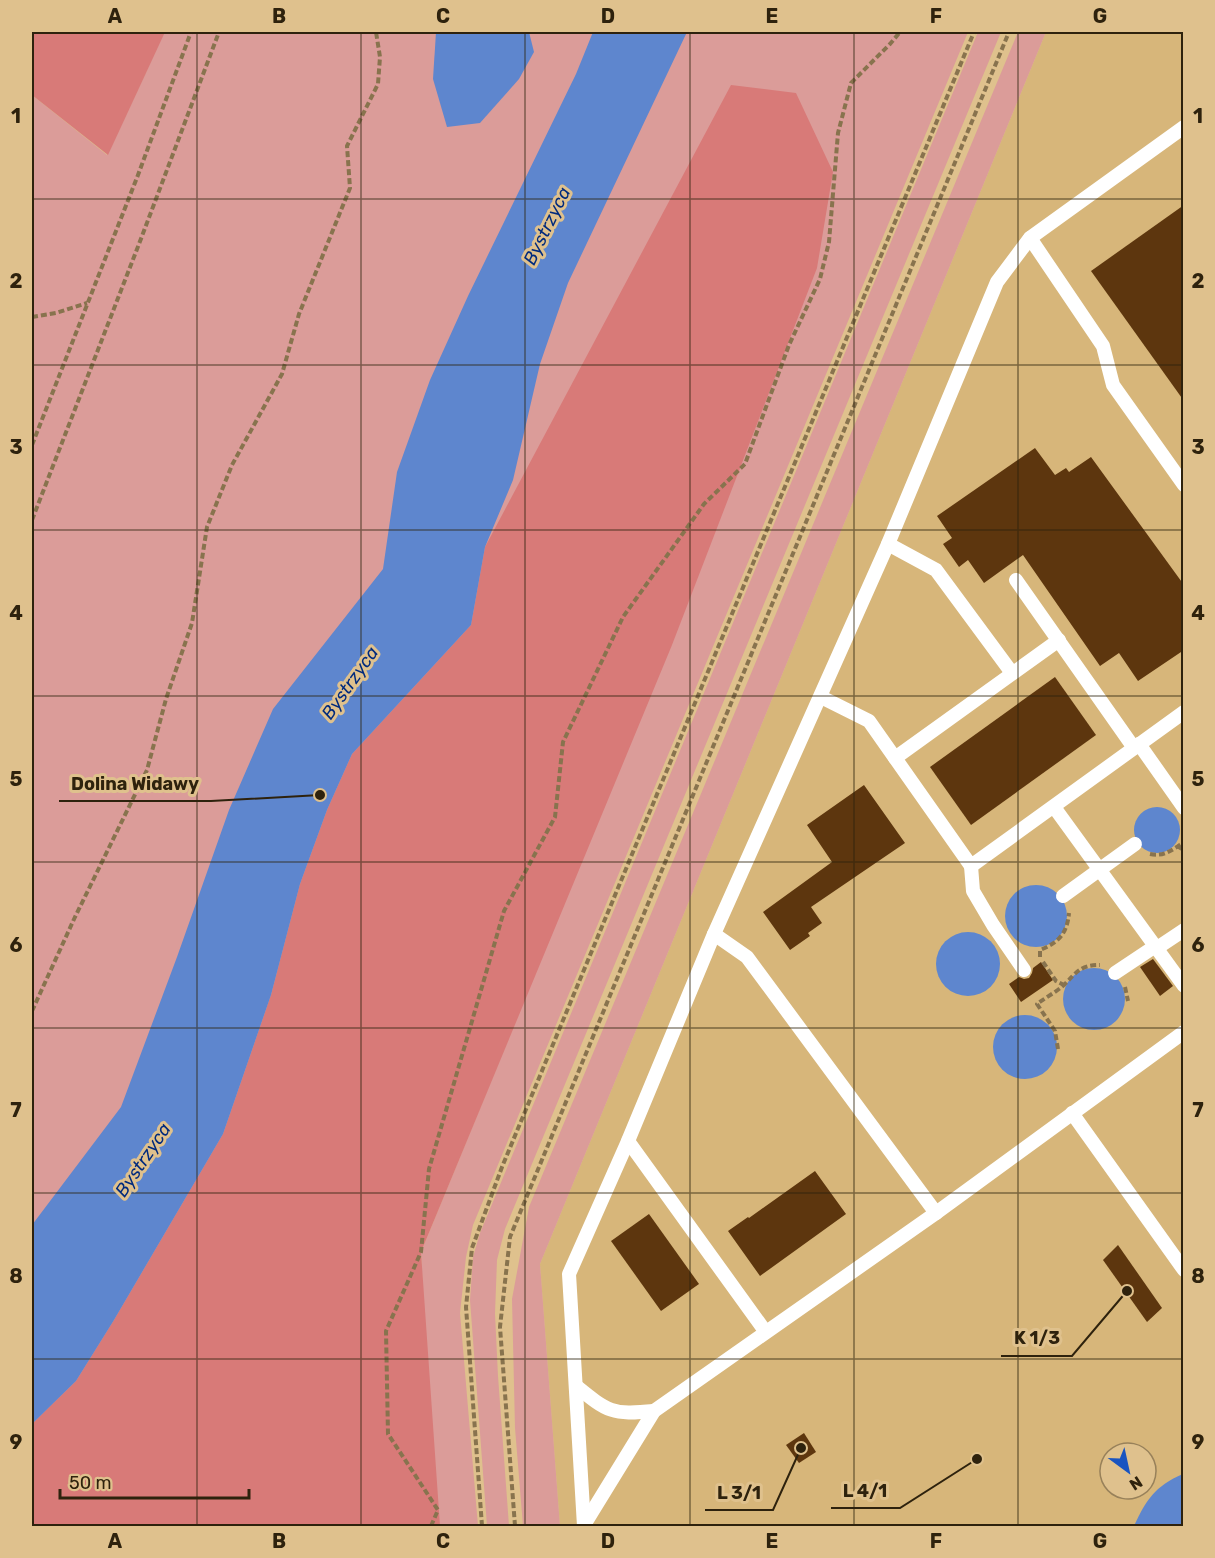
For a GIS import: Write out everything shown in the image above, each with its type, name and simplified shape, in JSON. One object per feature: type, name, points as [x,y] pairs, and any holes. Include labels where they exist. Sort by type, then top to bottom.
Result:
[{"type":"lane","points":[[584,1526],[569,1274],[628,1141],[714,934],[888,544],[997,282],[1030,238],[1184,127]]},
{"type":"lane","points":[[1030,238],[1103,346],[1113,385],[1184,485]]},
{"type":"lane","points":[[888,544],[936,570],[1012,673]]},
{"type":"lane","points":[[1016,580],[1184,808]]},
{"type":"lane","points":[[895,758],[1059,640]]},
{"type":"lane","points":[[821,697],[869,721],[971,866],[973,891],[1024,970]]},
{"type":"lane","points":[[971,866],[1184,712]]},
{"type":"lane","points":[[1054,807],[1184,986]]},
{"type":"lane","points":[[1063,896],[1134,844]]},
{"type":"lane","points":[[1115,973],[1184,930]]},
{"type":"lane","points":[[714,934],[747,957],[936,1213]]},
{"type":"lane","points":[[584,1526],[654,1411],[936,1213],[1184,1032]]},
{"type":"lane","points":[[1072,1113],[1184,1269]]},
{"type":"lane","points":[[628,1141],[765,1331]]},
{"type":"lane","points":[[576,1386],[601,1407],[624,1414],[654,1411]]},
{"type":"path","points":[[32,445],[191,32]]},
{"type":"path","points":[[32,520],[219,32]]},
{"type":"path","points":[[32,1011],[70,927],[147,770],[166,699],[192,622],[207,527],[232,465],[282,374],[299,314],[350,188],[347,146],[378,84],[380,57],[376,32]]},
{"type":"path","points":[[431,1527],[438,1510],[388,1434],[386,1331],[421,1252],[429,1169],[504,911],[555,818],[563,742],[623,617],[704,504],[744,464],[789,345],[820,279],[829,242],[838,133],[851,83],[900,32]]},
{"type":"path","points":[[482,1527],[466,1307],[472,1248],[506,1156],[974,32]]},
{"type":"path","points":[[515,1527],[500,1327],[510,1237],[1010,32]]},
{"type":"path","points":[[32,317],[56,313],[88,303]]},
{"type":"path","points":[[1184,842],[1177,846],[1184,850]]},
{"type":"path","points":[[1041,959],[1040,950],[1056,943],[1065,931],[1069,912],[1063,896]]},
{"type":"path","points":[[1058,1049],[1055,1031],[1037,1004],[1064,985],[1070,975],[1089,965],[1101,965],[1115,973],[1126,988],[1128,1001]]},
{"type":"shaded area","points":[[32,32],[165,32],[108,155],[32,95]]},
{"type":"shaded area","points":[[161,32],[968,32],[473,1225],[466,1257],[460,1313],[478,1526],[32,1526],[32,95],[107,155],[147,70]],"holes":[[[683,614],[421,1252],[423,1294],[419,1252]]]},
{"type":"shaded area","points":[[978,32],[1001,32],[505,1229],[497,1260],[495,1314],[509,1526],[487,1526],[470,1300],[473,1257],[480,1233]]},
{"type":"shaded area","points":[[1018,32],[1046,32],[540,1264],[560,1526],[523,1526],[515,1428],[512,1299],[529,1207]]},
{"type":"shaded area","points":[[1046,32],[1183,32],[1183,1526],[560,1526],[540,1264]]},
{"type":"shaded area","points":[[731,85],[796,93],[833,172],[817,268],[672,645],[421,1252],[440,1526],[32,1526],[33,1423],[76,1381],[223,1134],[271,995],[300,884],[327,810],[352,754],[471,625],[485,547]]},
{"type":"water","points":[[436,32],[529,32],[534,52],[519,79],[480,123],[447,127],[433,79]]},
{"type":"water","name":"Bystrzyca","points":[[593,32],[687,32],[568,283],[540,364],[513,480],[485,547],[471,625],[352,754],[327,810],[300,884],[271,995],[223,1134],[76,1381],[32,1424],[32,1225],[121,1107],[229,810],[273,709],[383,569],[397,472],[430,380],[468,296],[576,74]]},
{"type":"water","points":[[1157,807],[1166,808],[1173,814],[1179,821],[1179,839],[1173,846],[1166,852],[1157,853],[1148,852],[1141,846],[1135,839],[1134,830],[1135,821],[1141,814],[1148,808]]},
{"type":"water","points":[[1036,885],[1053,890],[1058,894],[1062,899],[1067,916],[1062,933],[1058,938],[1053,942],[1036,947],[1019,942],[1014,938],[1010,933],[1005,916],[1010,899],[1014,894],[1019,890]]},
{"type":"water","points":[[968,932],[986,938],[994,946],[1000,964],[994,982],[986,990],[968,996],[950,990],[942,982],[936,964],[942,946],[950,938]]},
{"type":"water","points":[[1094,968],[1106,970],[1116,977],[1123,987],[1125,999],[1123,1011],[1116,1021],[1106,1028],[1094,1030],[1082,1028],[1072,1021],[1065,1011],[1063,999],[1065,987],[1072,977],[1082,970]]},
{"type":"water","points":[[1025,1015],[1043,1021],[1051,1029],[1057,1047],[1051,1065],[1043,1073],[1025,1079],[1007,1073],[999,1065],[993,1047],[999,1029],[1007,1021]]},
{"type":"water","points":[[1183,1474],[1183,1526],[1134,1526],[1148,1501],[1158,1501],[1158,1489]]},
{"type":"building","points":[[1184,205],[1184,401],[1091,271]]},
{"type":"building","points":[[1035,448],[1055,475],[1066,468],[1069,472],[1091,457],[1184,585],[1184,650],[1138,681],[1119,653],[1100,666],[1023,555],[984,583],[968,560],[959,567],[943,544],[952,538],[937,516]]},
{"type":"building","points":[[1055,677],[1096,735],[971,825],[930,767]]},
{"type":"building","points":[[864,785],[905,843],[811,907],[822,923],[808,933],[810,936],[790,950],[763,912],[832,862],[807,825]]},
{"type":"building","points":[[1153,959],[1173,986],[1160,996],[1140,967]]},
{"type":"building","points":[[1041,962],[1053,980],[1021,1002],[1009,984],[1019,977],[1029,978],[1033,968]]},
{"type":"building","points":[[815,1171],[846,1214],[760,1276],[728,1231]]},
{"type":"building","points":[[649,1214],[699,1284],[661,1311],[611,1241]]},
{"type":"building","points":[[1118,1245],[1162,1308],[1147,1322],[1103,1260]]},
{"type":"building","points":[[804,1433],[816,1452],[799,1463],[786,1445]]},
{"type":"place","name":"Dolina Widawy","points":[[320,795]]},
{"type":"place","name":"K 1/3","points":[[1127,1291]]},
{"type":"place","name":"L 3/1","points":[[801,1448]]},
{"type":"place","name":"L 4/1","points":[[977,1459]]}]
